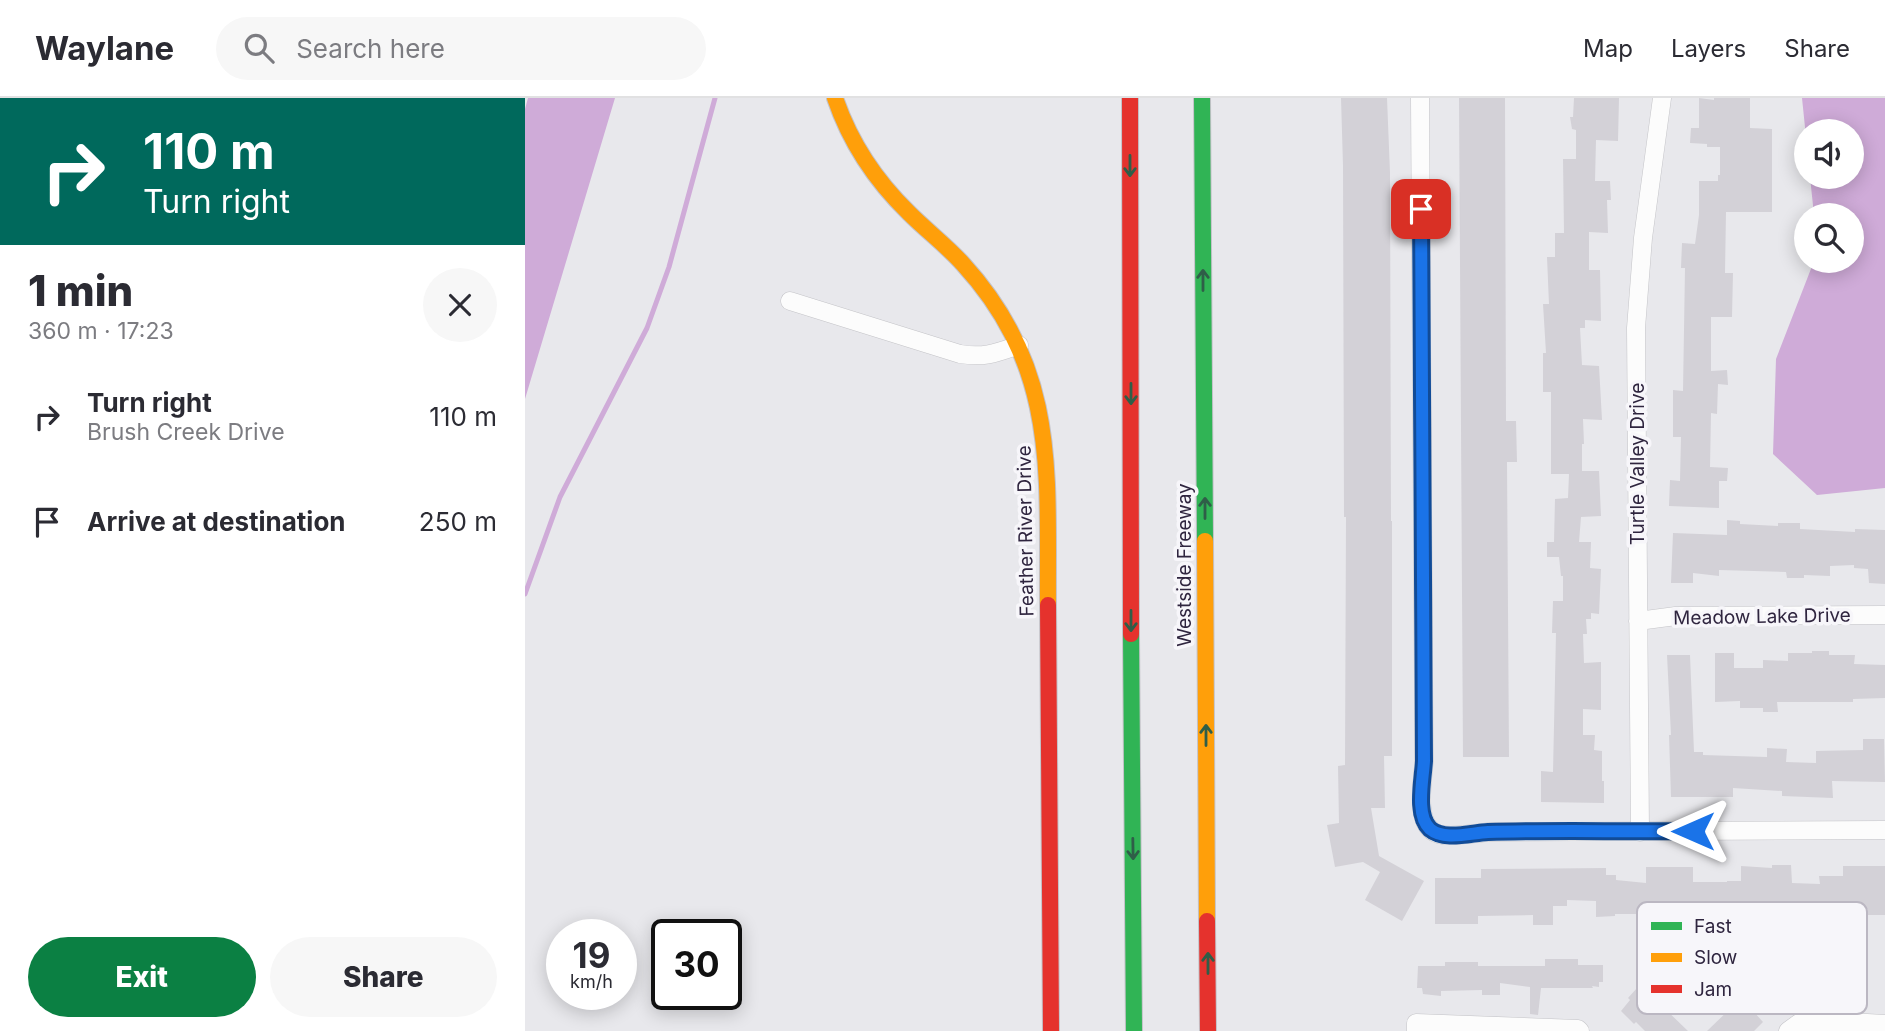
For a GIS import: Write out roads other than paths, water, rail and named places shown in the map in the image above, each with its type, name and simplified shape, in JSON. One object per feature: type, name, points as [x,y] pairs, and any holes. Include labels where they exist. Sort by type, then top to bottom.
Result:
[{"type":"main road","name":"Feather River Drive","points":[[835,98],[851,135],[869,166],[892,195],[962,263],[1002,314],[1032,376],[1040,408],[1047,468],[1051,1031]]},
{"type":"main road","points":[[1130,98],[1134,1031]]},
{"type":"main road","name":"Westside Freeway","points":[[1202,98],[1208,1031]]},
{"type":"street","points":[[1420,98],[1424,761],[1421,813],[1430,829],[1443,835],[1489,832],[1885,830]]},
{"type":"street","name":"Turtle Valley Drive","points":[[1640,832],[1636,342],[1638,292],[1662,98]]},
{"type":"street","points":[[790,301],[960,354],[977,357],[1019,345]]},
{"type":"street","name":"Meadow Lake Drive","points":[[1638,621],[1676,616],[1885,615]]},
{"type":"street","points":[[1416,1031],[1416,1023],[1580,1031]]},
{"type":"street","points":[[1788,1031],[1799,1023],[1885,1024]]},
{"type":"waterway","points":[[525,594],[560,497],[647,328],[669,267],[715,98]]}]
